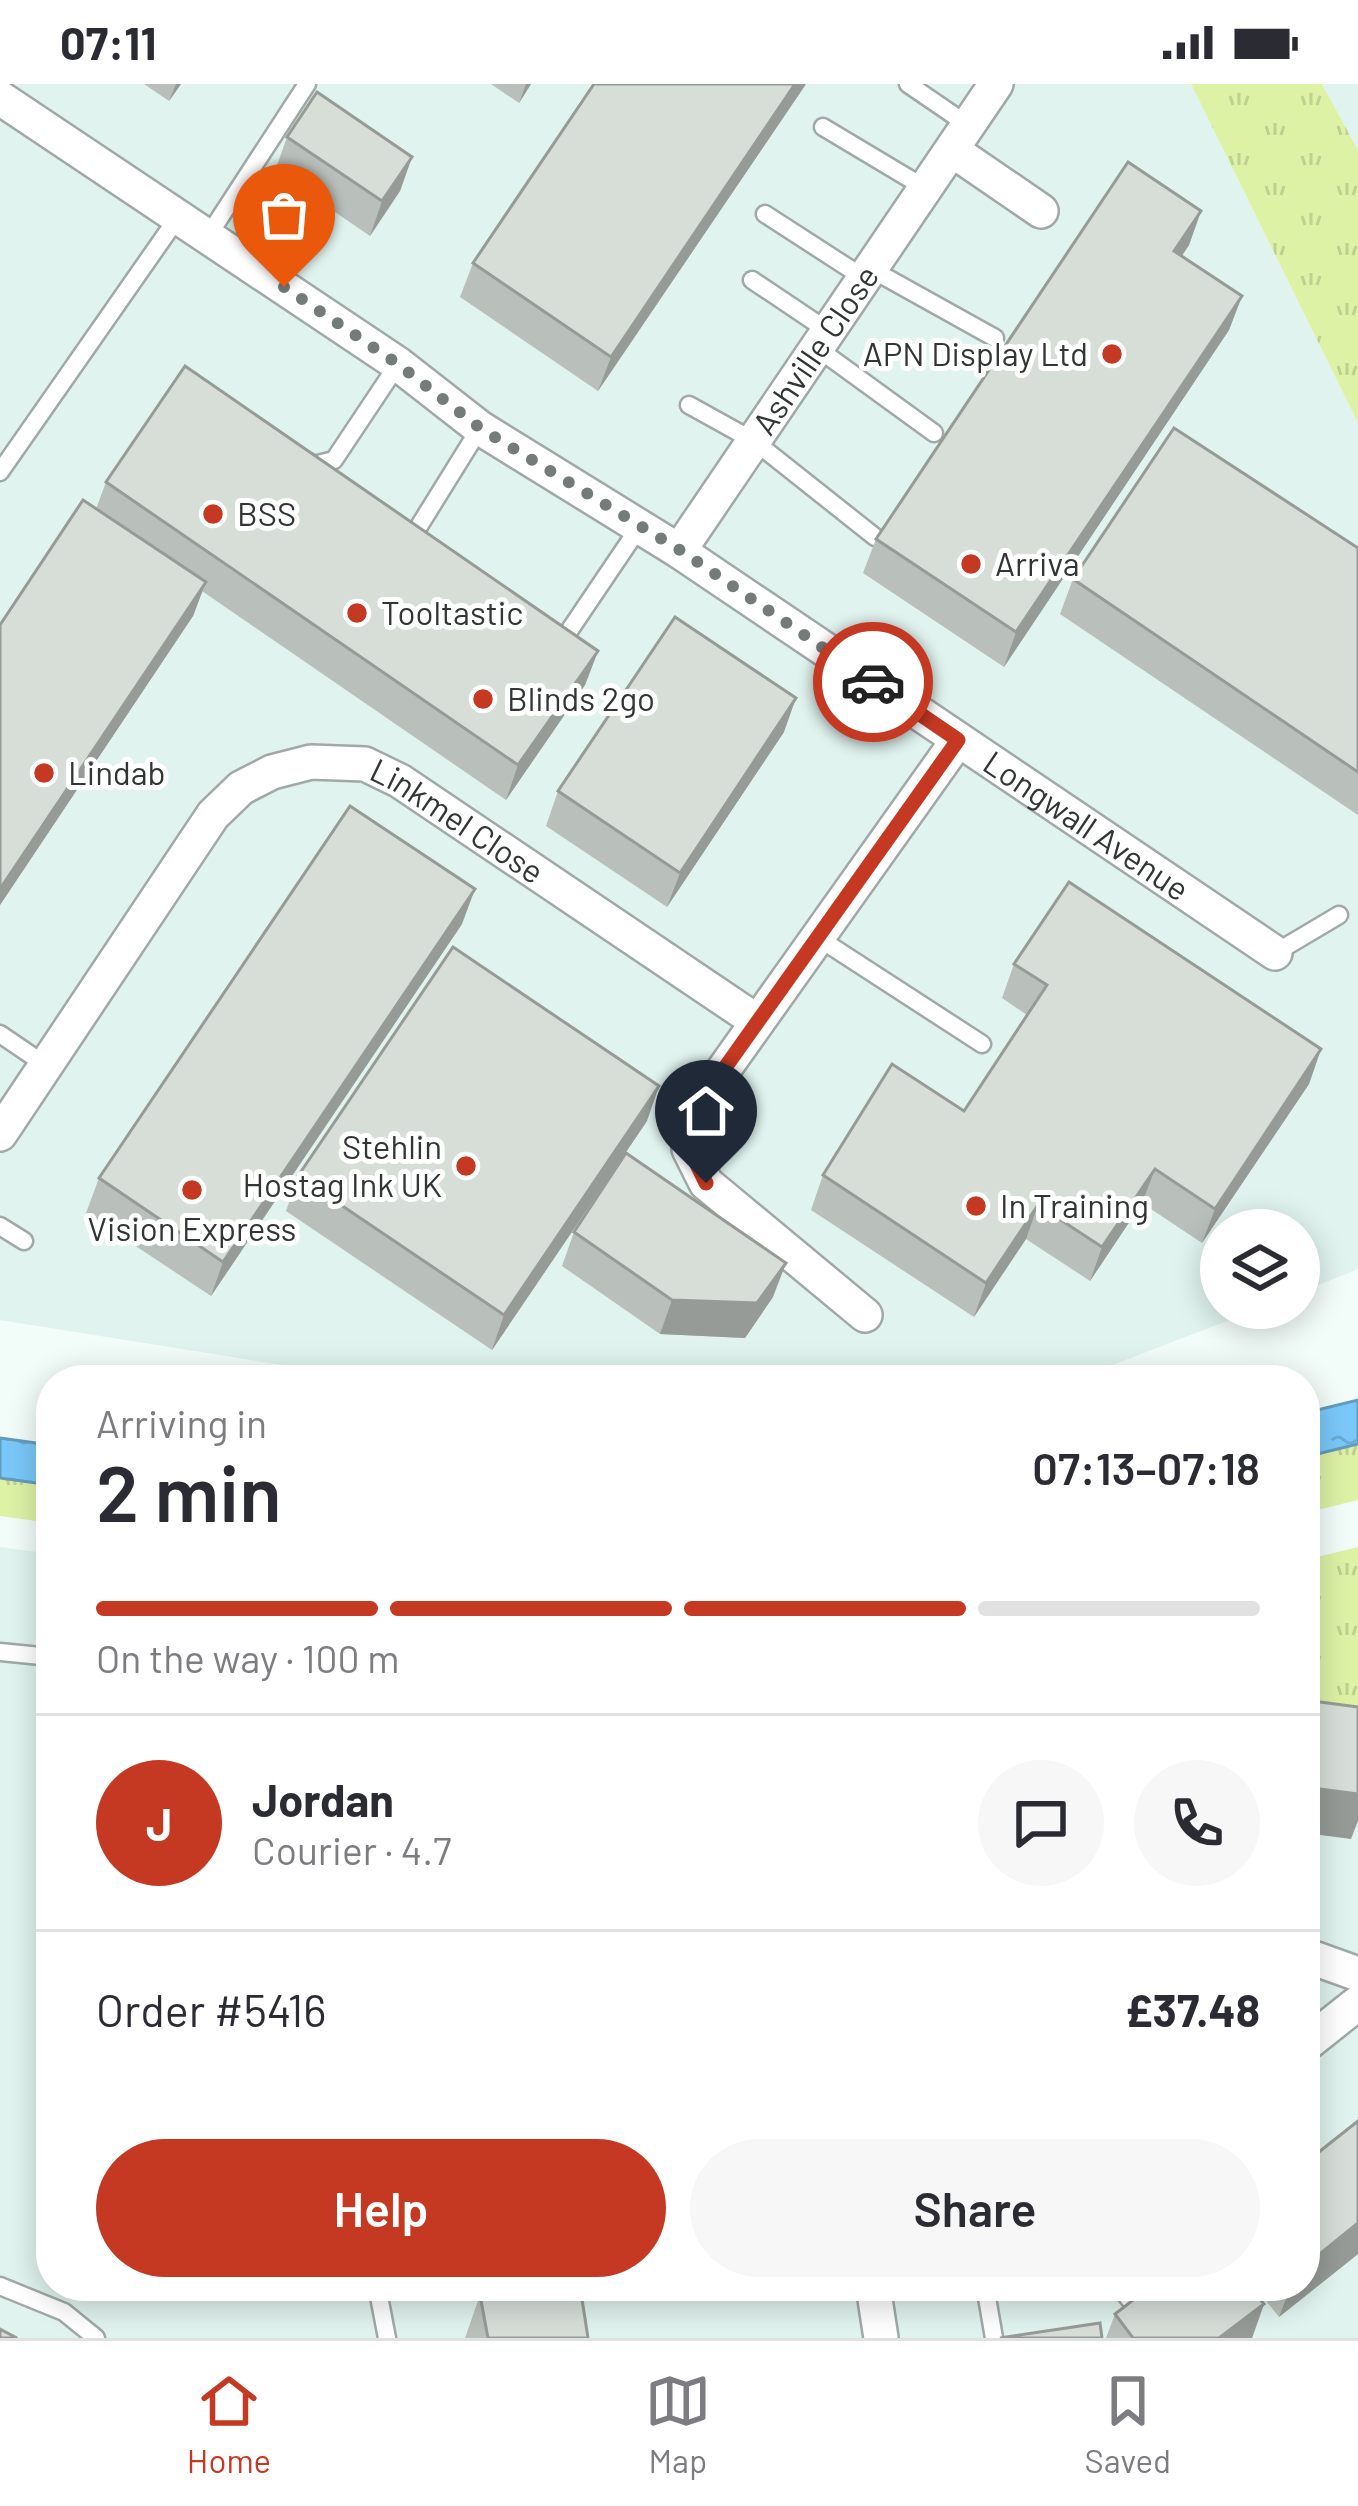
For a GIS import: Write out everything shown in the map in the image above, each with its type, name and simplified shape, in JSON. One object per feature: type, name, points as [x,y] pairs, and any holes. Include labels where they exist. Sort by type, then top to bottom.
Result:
[{"type":"street","name":"Ashville Close","points":[[680,550],[996,84]]},
{"type":"street","name":"Longwall Avenue","points":[[0,98],[398,364],[480,428],[680,550],[1275,953]]},
{"type":"street","points":[[960,138],[1041,212]]},
{"type":"street","points":[[866,1315],[706,1183],[689,1148],[712,1086],[755,1020],[958,740]]},
{"type":"street","name":"Linkmel Close","points":[[0,1134],[213,815],[241,788],[272,772],[311,762],[365,764],[400,782],[755,1020]]},
{"type":"street","points":[[1320,1960],[1358,1974]]},
{"type":"street","points":[[1320,2033],[1358,2003]]},
{"type":"street","points":[[880,2301],[881,2338]]},
{"type":"lane","points":[[208,236],[307,84]]},
{"type":"lane","points":[[908,84],[960,138]]},
{"type":"lane","points":[[823,127],[925,188]]},
{"type":"lane","points":[[765,214],[995,338]]},
{"type":"lane","points":[[0,472],[178,217]]},
{"type":"lane","points":[[752,280],[934,434]]},
{"type":"lane","points":[[295,452],[314,465],[334,460],[398,364]]},
{"type":"lane","points":[[689,405],[754,441],[875,537]]},
{"type":"lane","points":[[405,550],[480,428]]},
{"type":"lane","points":[[562,640],[640,526]]},
{"type":"lane","points":[[1275,953],[1340,915]]},
{"type":"lane","points":[[817,936],[982,1044]]},
{"type":"lane","points":[[0,1034],[47,1066]]},
{"type":"lane","points":[[0,1226],[24,1241]]},
{"type":"lane","points":[[0,1652],[36,1656]]},
{"type":"lane","points":[[0,2286],[36,2301]]},
{"type":"lane","points":[[37,2301],[64,2312],[96,2338]]},
{"type":"lane","points":[[380,2301],[387,2338]]},
{"type":"lane","points":[[988,2301],[994,2338]]},
{"type":"lane","points":[[1131,2301],[1137,2309]]},
{"type":"shaded area","points":[[0,84],[1191,84],[1358,423],[1358,1269],[1320,1284],[1320,1209],[1200,1209],[1200,1329],[1206,1329],[1112,1365],[282,1365],[0,1320]]},
{"type":"shaded area","points":[[1322,84],[1358,84],[1358,150]]},
{"type":"shaded area","points":[[0,1547],[36,1552],[36,2301],[1320,2301],[1320,1724],[1358,1729],[1358,2338],[0,2338]]},
{"type":"green space","points":[[1191,84],[1322,84],[1358,150],[1358,423]]},
{"type":"green space","points":[[1358,1444],[1358,1500],[1320,1509],[1320,1453]]},
{"type":"green space","points":[[0,1479],[36,1484],[36,1521],[0,1516]]},
{"type":"green space","points":[[1358,1547],[1358,1712],[1320,1708],[1320,1556]]},
{"type":"water","points":[[1358,1400],[1358,1444],[1320,1453],[1320,1409]]},
{"type":"water","points":[[0,1438],[36,1443],[36,1483],[0,1478]]},
{"type":"building","points":[[594,84],[795,84],[611,357],[473,263]]},
{"type":"building","points":[[317,92],[412,157],[382,201],[287,137]]},
{"type":"building","points":[[1128,162],[1201,211],[1174,251],[1242,296],[1016,632],[876,539]]},
{"type":"building","points":[[185,366],[598,651],[518,765],[106,482]]},
{"type":"building","points":[[1174,428],[1358,548],[1358,772],[1073,579]]},
{"type":"building","name":"Lindab","points":[[83,500],[206,582],[0,889],[0,625]]},
{"type":"building","points":[[675,617],[796,698],[680,873],[558,791]]},
{"type":"building","points":[[350,806],[475,889],[223,1262],[99,1178]]},
{"type":"building","points":[[1069,882],[1321,1049],[1215,1209],[1155,1169],[1102,1247],[1038,1205],[986,1283],[823,1175],[892,1064],[964,1111],[1047,985],[1014,964]]},
{"type":"building","name":"Stehlin Hostag Ink UK","points":[[453,947],[659,1086],[504,1315],[298,1176]]},
{"type":"building","points":[[626,1153],[786,1263],[757,1303],[672,1300],[574,1232]]},
{"type":"building","points":[[1320,1702],[1358,1707],[1358,1794],[1320,1789]]},
{"type":"building","points":[[1358,2121],[1358,2223],[1320,2254],[1320,2151]]},
{"type":"building","points":[[481,2301],[582,2301],[588,2338],[488,2338]]},
{"type":"building","points":[[1132,2301],[1264,2304],[1219,2338],[1133,2338],[1115,2314]]},
{"type":"building","points":[[1100,2323],[1102,2338],[1000,2338]]},
{"type":"way so far","points":[[284,287],[398,364],[480,428],[680,550],[873,682]]},
{"type":"place","name":"APN Display Ltd","points":[[1112,354]]},
{"type":"place","name":"BSS","points":[[213,514]]},
{"type":"place","name":"Arriva","points":[[971,564]]},
{"type":"place","name":"Tooltastic","points":[[357,613]]},
{"type":"place","name":"Blinds 2go","points":[[483,699]]},
{"type":"place","name":"Lindab","points":[[44,773]]},
{"type":"place","name":"Stehlin Hostag Ink UK","points":[[466,1166]]},
{"type":"place","name":"Vision Express","points":[[192,1190]]},
{"type":"place","name":"In Training","points":[[976,1206]]},
{"type":"route","points":[[706,1183],[689,1148],[712,1086],[958,740],[873,682]]}]
